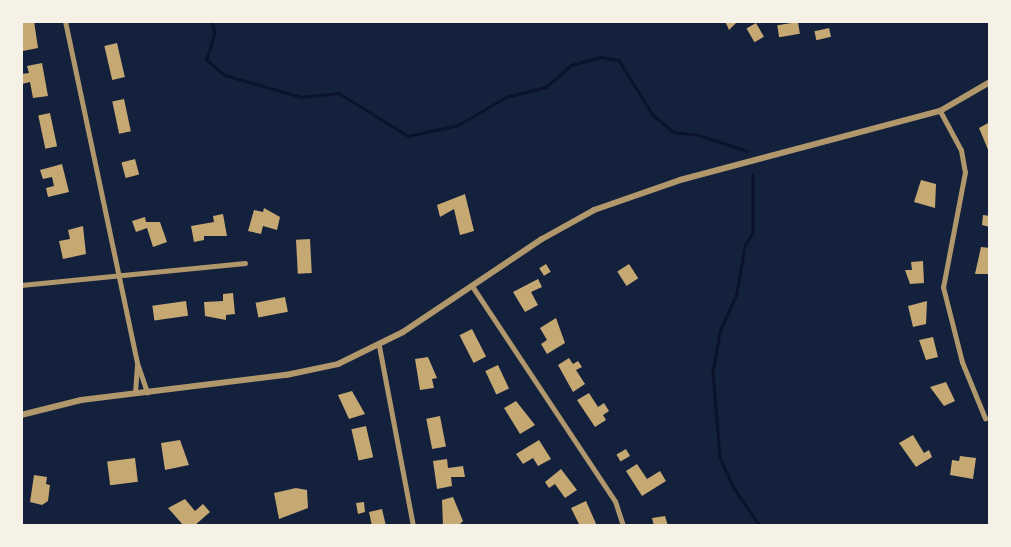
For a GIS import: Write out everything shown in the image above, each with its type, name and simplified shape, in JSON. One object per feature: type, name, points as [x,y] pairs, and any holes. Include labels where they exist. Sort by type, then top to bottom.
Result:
[{"type":"street","points":[[65,21],[136,363],[147,392]]},
{"type":"street","points":[[21,415],[68,402],[307,372],[379,346],[550,234],[634,194],[940,111],[990,82]]},
{"type":"street","points":[[940,111],[961,150],[965,172],[943,287],[962,362],[985,418]]},
{"type":"street","points":[[21,285],[119,278],[245,263]]},
{"type":"street","points":[[472,286],[615,501],[623,526]]},
{"type":"street","points":[[379,346],[413,526]]},
{"type":"street","points":[[135,393],[136,363]]},
{"type":"building","points":[[21,21],[34,21],[38,48],[23,51]]},
{"type":"building","points":[[725,21],[738,21],[729,30]]},
{"type":"building","points":[[798,22],[800,34],[779,37],[777,25]]},
{"type":"building","points":[[756,23],[764,37],[754,42],[746,28]]},
{"type":"building","points":[[829,28],[831,37],[816,40],[814,31]]},
{"type":"building","points":[[117,43],[125,77],[112,80],[104,46]]},
{"type":"building","points":[[42,63],[48,96],[33,98],[30,82],[22,84],[21,74],[29,73],[27,66]]},
{"type":"building","points":[[124,99],[131,131],[119,134],[112,101]]},
{"type":"building","points":[[50,113],[57,146],[45,149],[38,115]]},
{"type":"building","points":[[990,122],[990,152],[989,152],[979,128]]},
{"type":"building","points":[[135,159],[139,174],[126,178],[121,163]]},
{"type":"building","points":[[62,164],[69,192],[48,197],[46,188],[54,186],[52,177],[43,179],[40,170]]},
{"type":"building","points":[[921,180],[936,184],[935,208],[914,202]]},
{"type":"building","points":[[465,194],[474,231],[460,235],[454,209],[440,217],[437,205]]},
{"type":"building","points":[[264,208],[280,217],[277,230],[263,226],[261,234],[248,231],[254,210],[263,212]]},
{"type":"building","points":[[223,214],[227,236],[204,236],[204,240],[194,242],[191,226],[214,222],[213,216]]},
{"type":"building","points":[[983,215],[990,216],[990,227],[982,225]]},
{"type":"building","points":[[145,217],[146,222],[160,222],[167,242],[153,247],[147,228],[136,232],[132,221]]},
{"type":"building","points":[[83,226],[86,254],[63,259],[59,241],[70,239],[68,230]]},
{"type":"building","points":[[310,239],[312,273],[298,274],[296,240]]},
{"type":"building","points":[[981,247],[990,248],[990,274],[975,274]]},
{"type":"building","points":[[923,261],[924,283],[910,284],[905,270],[912,270],[911,262]]},
{"type":"building","points":[[546,264],[551,272],[544,276],[539,268]]},
{"type":"building","points":[[629,264],[638,278],[627,286],[617,272]]},
{"type":"building","points":[[538,279],[542,287],[531,292],[538,305],[525,312],[513,292]]},
{"type":"building","points":[[233,293],[235,314],[226,315],[226,320],[205,316],[204,302],[223,301],[223,294]]},
{"type":"building","points":[[285,297],[288,312],[258,317],[256,303]]},
{"type":"building","points":[[186,301],[188,316],[154,321],[152,306]]},
{"type":"building","points":[[927,301],[926,324],[913,327],[908,306]]},
{"type":"building","points":[[556,318],[565,343],[547,354],[541,344],[547,340],[540,328]]},
{"type":"building","points":[[472,329],[486,357],[474,363],[460,335]]},
{"type":"building","points":[[933,337],[938,357],[926,360],[919,340]]},
{"type":"building","points":[[428,357],[437,378],[432,379],[434,388],[420,390],[415,359]]},
{"type":"building","points":[[569,358],[573,364],[578,361],[582,367],[576,370],[585,384],[573,392],[558,365]]},
{"type":"building","points":[[498,365],[509,389],[496,394],[485,371]]},
{"type":"building","points":[[946,382],[955,401],[944,406],[930,387]]},
{"type":"building","points":[[352,391],[365,414],[349,419],[338,395]]},
{"type":"building","points":[[589,393],[598,407],[604,403],[609,411],[603,415],[606,420],[595,427],[577,400]]},
{"type":"building","points":[[516,401],[535,425],[520,434],[504,408]]},
{"type":"building","points":[[440,416],[446,446],[432,449],[426,419]]},
{"type":"building","points":[[366,426],[373,457],[359,461],[351,429]]},
{"type":"building","points":[[913,435],[924,453],[929,450],[932,457],[916,467],[899,443]]},
{"type":"building","points":[[180,440],[189,465],[165,470],[161,443]]},
{"type":"building","points":[[539,440],[551,459],[538,466],[533,458],[523,464],[516,454]]},
{"type":"building","points":[[626,449],[630,456],[620,461],[616,454]]},
{"type":"building","points":[[960,456],[976,458],[973,479],[950,475],[952,460],[959,461]]},
{"type":"building","points":[[135,458],[138,482],[110,485],[107,461]]},
{"type":"building","points":[[447,459],[448,468],[463,466],[465,477],[451,477],[452,486],[437,489],[433,461]]},
{"type":"building","points":[[637,464],[647,479],[660,471],[666,481],[642,496],[626,471]]},
{"type":"building","points":[[561,469],[577,490],[565,498],[555,484],[549,488],[545,482]]},
{"type":"building","points":[[34,475],[47,477],[46,484],[50,485],[48,501],[42,505],[30,502]]},
{"type":"building","points":[[296,488],[307,490],[308,508],[279,519],[274,493]]},
{"type":"building","points":[[453,497],[463,521],[458,526],[443,526],[442,500]]},
{"type":"building","points":[[185,499],[195,511],[203,504],[210,512],[194,526],[184,526],[168,508]]},
{"type":"building","points":[[586,501],[597,526],[580,526],[571,508]]},
{"type":"building","points":[[364,502],[365,512],[358,514],[356,503]]},
{"type":"building","points":[[382,509],[386,526],[372,526],[369,512]]},
{"type":"building","points":[[665,516],[668,526],[654,526],[652,518]]},
{"type":"waterway","points":[[212,21],[215,33],[207,60],[225,75],[301,97],[339,93],[408,136],[458,125],[506,97],[546,87],[571,65],[600,57],[619,60],[653,115],[673,132],[698,135],[748,151]]},
{"type":"waterway","points":[[753,174],[753,233],[745,246],[737,294],[720,332],[713,373],[720,457],[734,488],[760,526]]}]
